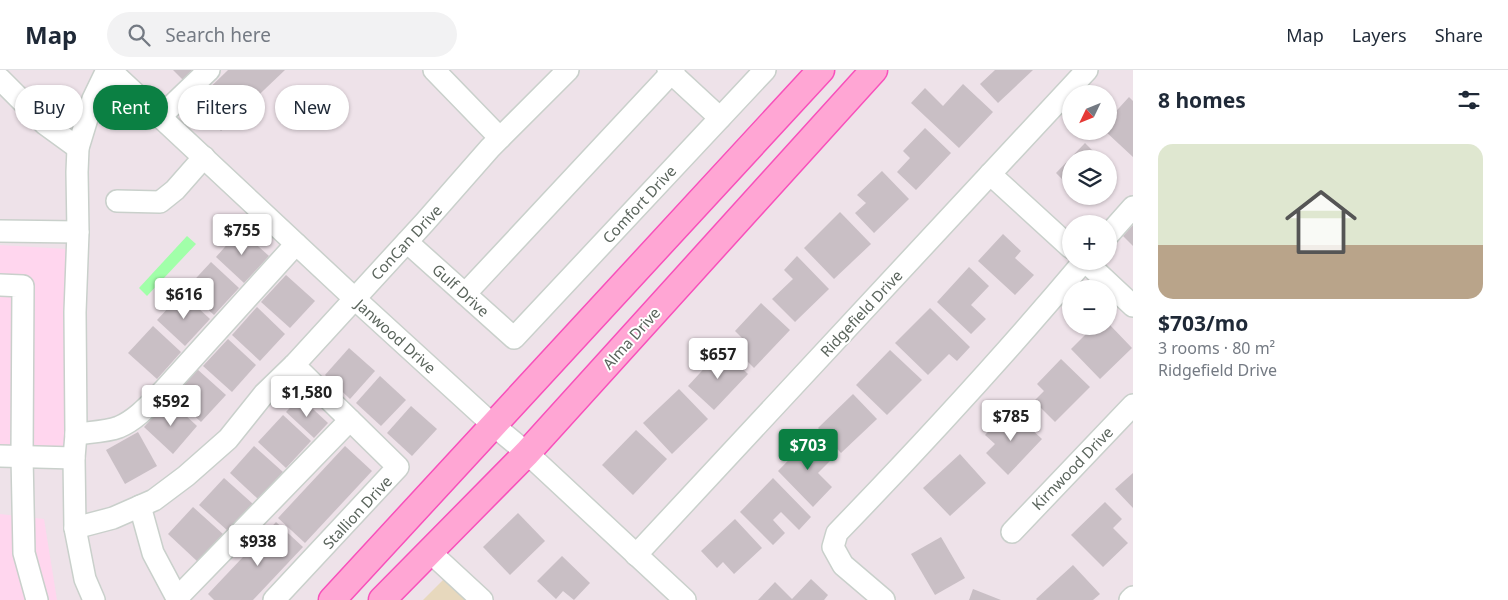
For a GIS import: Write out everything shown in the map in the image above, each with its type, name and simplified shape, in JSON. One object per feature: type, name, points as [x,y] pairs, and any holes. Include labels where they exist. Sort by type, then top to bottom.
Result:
[{"type":"main road","points":[[332,600],[821,70]]},
{"type":"main road","name":"Alma Drive","points":[[382,600],[527,453],[874,70]]},
{"type":"street","name":"Janwood Drive","points":[[108,70],[125,85]]},
{"type":"street","points":[[94,600],[85,579],[75,528],[75,312],[78,232],[78,148],[93,99],[108,70]]},
{"type":"street","points":[[168,109],[209,70]]},
{"type":"street","points":[[434,70],[500,138]]},
{"type":"street","name":"Comfort Drive","points":[[514,338],[765,70]]},
{"type":"street","name":"Ridgefield Drive","points":[[636,556],[1087,70]]},
{"type":"street","points":[[465,294],[671,71],[720,118]]},
{"type":"street","name":"ConCan Drive","points":[[75,528],[113,518],[154,500],[186,476],[228,439],[264,394],[294,365],[407,242],[556,74]]},
{"type":"street","points":[[0,79],[15,93]]},
{"type":"street","points":[[0,102],[15,102]]},
{"type":"street","name":"Janwood Drive","points":[[168,124],[354,298],[493,425],[527,453],[685,600]]},
{"type":"street","points":[[53,130],[78,148]]},
{"type":"street","points":[[117,201],[160,202],[175,190],[204,158]]},
{"type":"street","points":[[990,174],[1062,240]]},
{"type":"street","points":[[1117,225],[1133,207]]},
{"type":"street","points":[[0,231],[78,232]]},
{"type":"street","name":"Gulf Drive","points":[[407,242],[514,338]]},
{"type":"street","points":[[76,434],[99,432],[120,426],[139,413],[162,391],[296,244]]},
{"type":"street","points":[[884,600],[843,566],[833,547],[837,533],[926,441],[1013,345],[1077,270]]},
{"type":"street","points":[[1095,270],[1133,306]]},
{"type":"street","points":[[0,285],[24,286],[22,456],[24,552],[37,600]]},
{"type":"street","points":[[140,506],[153,553],[178,599],[350,420],[294,365]]},
{"type":"street","name":"Kirnwood Drive","points":[[1012,532],[1133,405]]},
{"type":"street","name":"Stallion Drive","points":[[274,600],[398,467],[350,420]]},
{"type":"street","points":[[0,456],[74,458]]},
{"type":"street","points":[[430,552],[482,600]]},
{"type":"street","points":[[1130,600],[1133,596]]},
{"type":"shaded area","points":[[187,236],[196,244],[147,296],[139,288]]},
{"type":"shaded area","points":[[0,245],[67,249],[65,451],[0,458]]},
{"type":"shaded area","points":[[0,514],[44,519],[57,600],[0,600]]},
{"type":"shaded area","points":[[451,572],[480,600],[423,600]]},
{"type":"building","points":[[173,70],[192,70],[183,80]]},
{"type":"building","points":[[228,70],[285,70],[265,89],[265,85],[213,85]]},
{"type":"building","points":[[995,70],[1033,70],[998,103],[980,84]]},
{"type":"building","points":[[963,84],[993,112],[959,148],[911,103],[925,88],[943,106]]},
{"type":"building","points":[[1129,97],[1133,101],[1133,157],[1115,140],[1118,140],[1118,109]]},
{"type":"building","points":[[925,128],[951,153],[916,190],[897,172],[910,158],[903,151]]},
{"type":"building","points":[[1085,143],[1092,150],[1078,150]]},
{"type":"building","points":[[1062,167],[1062,179],[1056,173]]},
{"type":"building","points":[[882,171],[909,199],[874,233],[855,213],[866,203],[857,195]]},
{"type":"building","points":[[840,212],[871,244],[834,279],[804,248]]},
{"type":"building","points":[[1133,225],[1133,246],[1123,236]]},
{"type":"building","points":[[240,230],[269,256],[244,283],[216,257]]},
{"type":"building","points":[[1003,234],[1021,251],[1015,258],[1034,275],[1015,295],[978,261]]},
{"type":"building","points":[[797,256],[829,289],[795,322],[772,299],[793,279],[784,270]]},
{"type":"building","points":[[211,262],[239,288],[214,315],[186,289]]},
{"type":"building","points":[[969,267],[989,286],[971,305],[986,319],[971,334],[937,302]]},
{"type":"building","points":[[286,275],[315,301],[290,328],[261,302]]},
{"type":"building","points":[[182,293],[210,319],[185,346],[157,320]]},
{"type":"building","points":[[761,303],[790,330],[754,368],[734,348],[743,339],[735,331]]},
{"type":"building","points":[[257,307],[285,334],[260,361],[232,335]]},
{"type":"building","points":[[930,308],[970,347],[957,361],[949,354],[928,375],[895,343]]},
{"type":"building","points":[[153,326],[181,352],[157,379],[128,353]]},
{"type":"building","points":[[1117,332],[1132,348],[1100,379],[1071,349],[1085,335],[1117,335]]},
{"type":"building","points":[[228,339],[256,365],[232,392],[203,366]]},
{"type":"building","points":[[349,348],[375,371],[350,399],[325,375]]},
{"type":"building","points":[[722,349],[748,374],[714,410],[688,386]]},
{"type":"building","points":[[890,350],[922,380],[887,415],[856,385]]},
{"type":"building","points":[[1061,359],[1090,387],[1055,422],[1034,401],[1044,391],[1037,384]]},
{"type":"building","points":[[197,369],[226,395],[201,422],[173,396]]},
{"type":"building","points":[[380,376],[406,400],[381,426],[356,403]]},
{"type":"building","points":[[679,389],[708,419],[672,454],[643,423]]},
{"type":"building","points":[[853,394],[877,419],[841,453],[818,428]]},
{"type":"building","points":[[300,397],[328,423],[314,438],[286,412]]},
{"type":"building","points":[[169,400],[197,426],[173,454],[144,427]]},
{"type":"building","points":[[411,406],[437,429],[412,456],[387,433]]},
{"type":"building","points":[[1010,409],[1042,439],[1008,475],[986,453],[995,444],[985,435]]},
{"type":"building","points":[[283,415],[311,441],[286,468],[258,442]]},
{"type":"building","points":[[636,430],[667,459],[633,495],[602,465]]},
{"type":"building","points":[[138,432],[157,466],[125,484],[106,450]]},
{"type":"building","points":[[812,436],[834,457],[818,473],[832,487],[813,507],[778,471]]},
{"type":"building","points":[[254,446],[283,472],[258,499],[230,473]]},
{"type":"building","points":[[345,446],[372,471],[305,543],[278,518]]},
{"type":"building","points":[[960,454],[986,483],[950,516],[923,488]]},
{"type":"building","points":[[1133,473],[1133,508],[1115,489]]},
{"type":"building","points":[[224,478],[253,504],[228,531],[199,505]]},
{"type":"building","points":[[773,478],[811,517],[799,530],[781,512],[773,520],[785,533],[773,545],[740,512]]},
{"type":"building","points":[[1105,502],[1122,519],[1113,528],[1128,543],[1103,567],[1071,535]]},
{"type":"building","points":[[193,507],[223,534],[198,562],[168,534]]},
{"type":"building","points":[[518,513],[545,541],[510,575],[483,547]]},
{"type":"building","points":[[735,519],[762,548],[734,574],[723,562],[717,568],[701,551]]},
{"type":"building","points":[[276,522],[303,547],[253,600],[214,600],[208,594]]},
{"type":"building","points":[[941,537],[965,578],[935,595],[911,554]]},
{"type":"building","points":[[562,556],[590,583],[574,600],[563,591],[556,599],[537,581]]},
{"type":"building","points":[[1073,565],[1100,594],[1093,600],[1036,599]]},
{"type":"building","points":[[811,579],[828,595],[824,600],[758,600],[775,582],[792,599]]},
{"type":"building","points":[[973,589],[1001,600],[969,600]]}]
